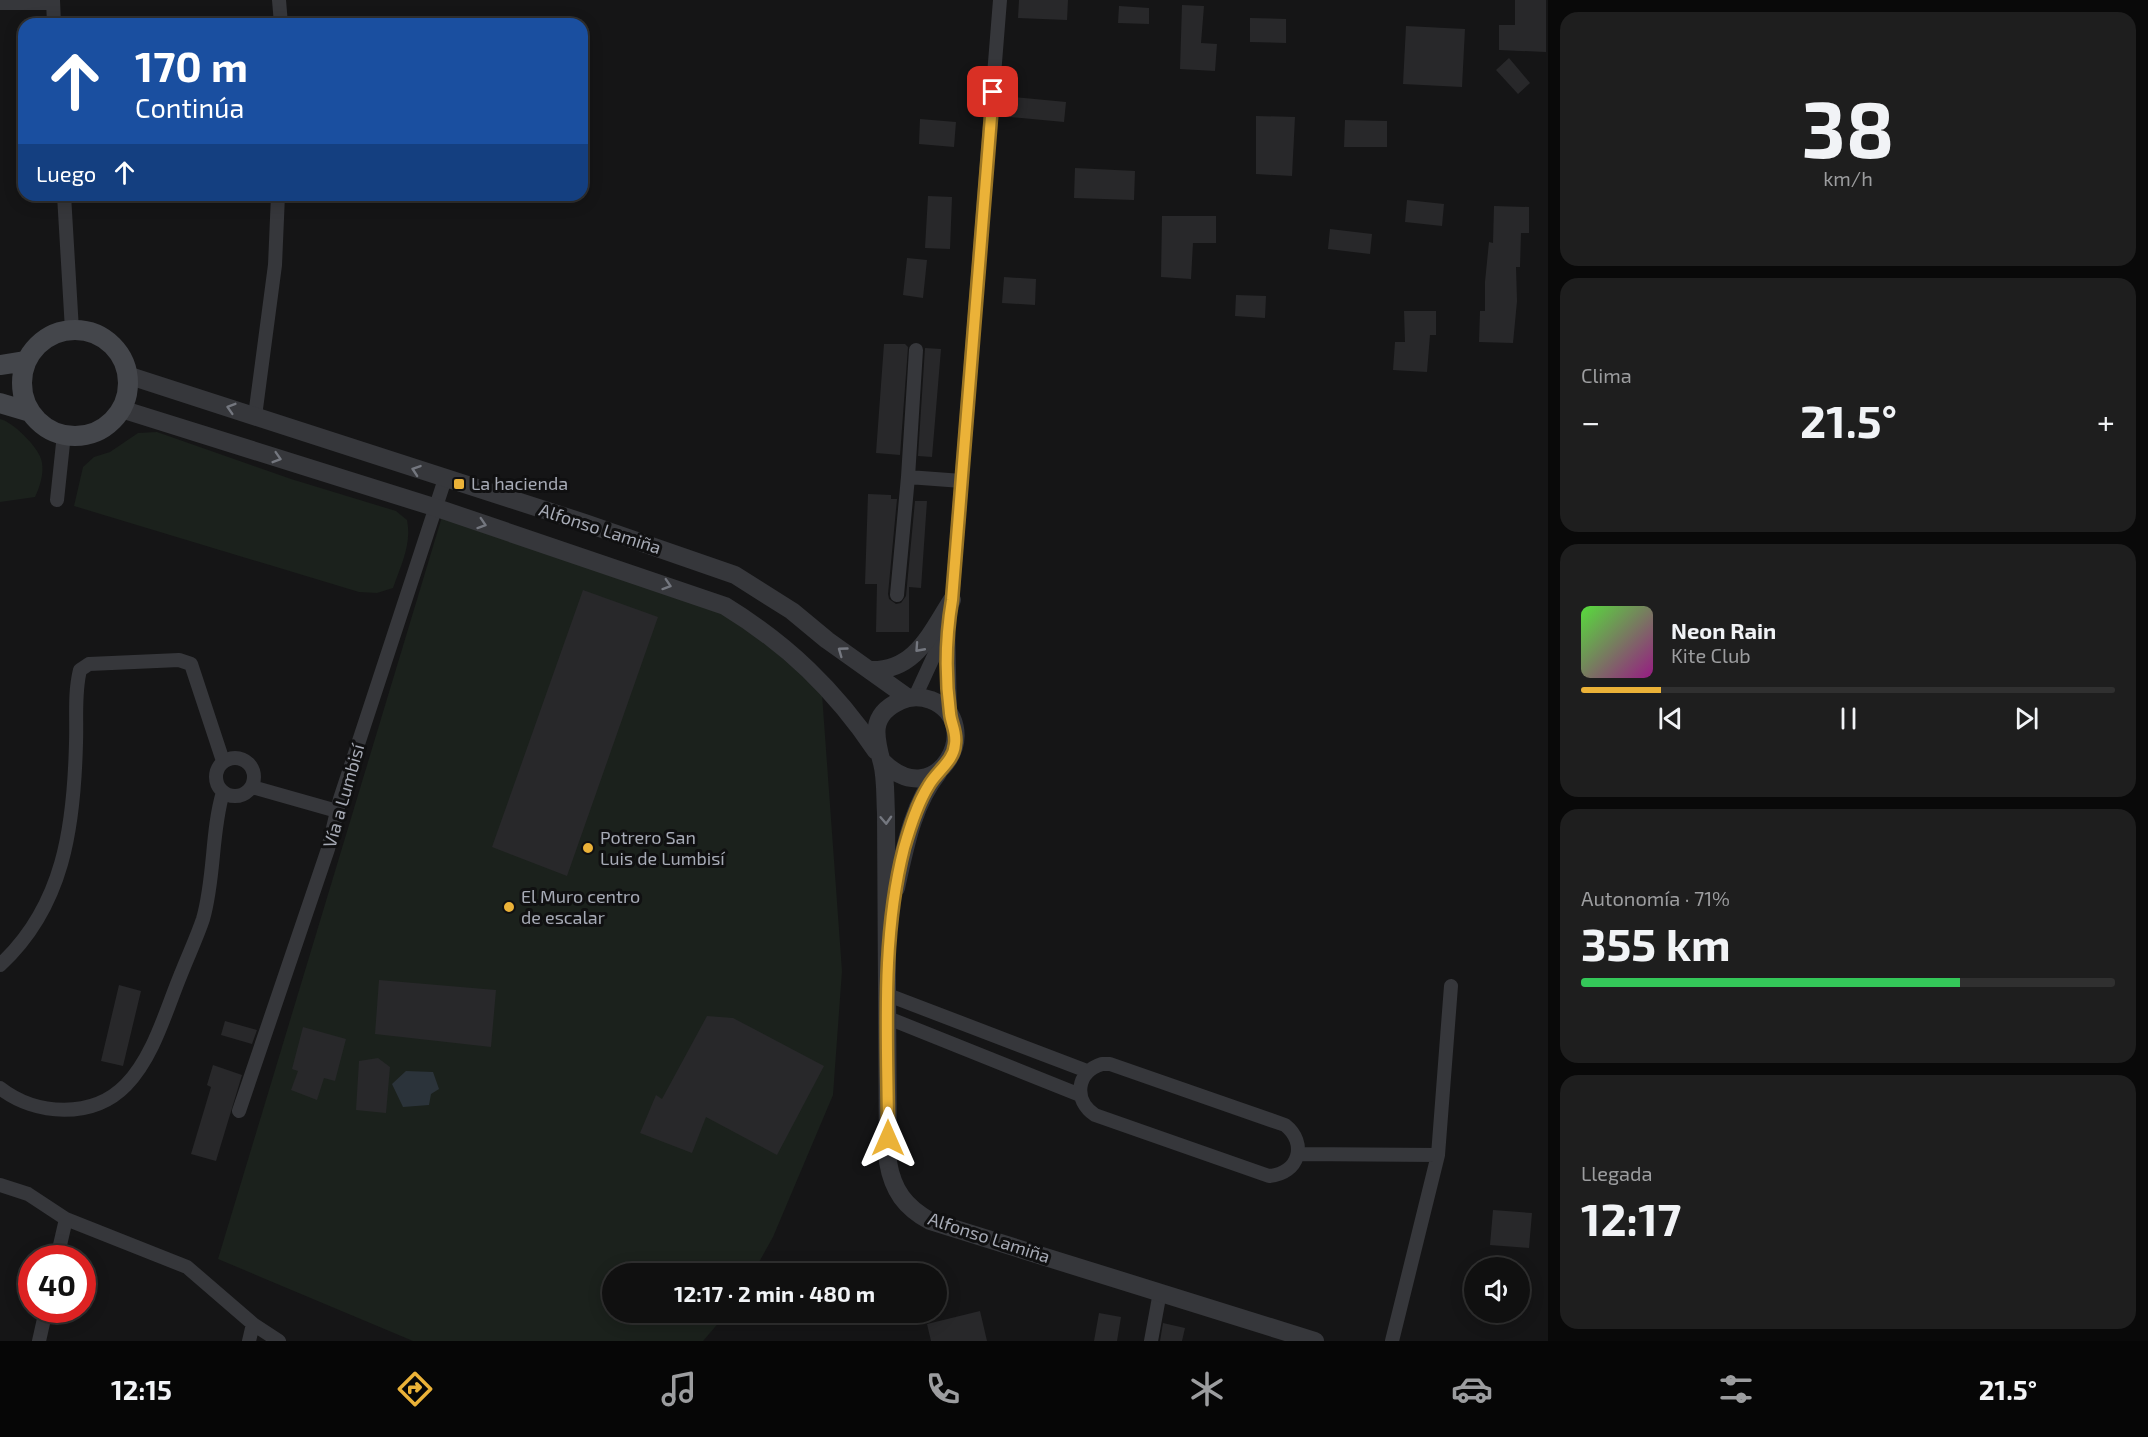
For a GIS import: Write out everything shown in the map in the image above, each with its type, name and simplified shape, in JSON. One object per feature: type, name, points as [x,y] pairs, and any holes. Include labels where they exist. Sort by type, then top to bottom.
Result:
[{"type":"main road","points":[[72,330],[98,335],[112,345],[122,359],[127,375],[127,393],[121,409],[109,423],[94,432],[76,436],[42,425],[30,412],[23,395],[22,377],[26,361],[36,346],[49,336],[72,330]]},
{"type":"main road","points":[[0,365],[26,361]]},
{"type":"main road","points":[[0,403],[30,412]]},
{"type":"street","points":[[279,0],[280,18]]},
{"type":"street","points":[[950,716],[935,702],[911,697],[891,705],[879,718],[874,735],[879,757],[893,772],[907,778],[923,778],[938,772],[949,761],[955,747],[956,731],[950,716],[948,624],[962,481],[1000,0]]},
{"type":"street","points":[[0,3],[53,1],[54,18]]},
{"type":"street","points":[[64,201],[72,330]]},
{"type":"street","points":[[255,416],[275,265],[278,201]]},
{"type":"street","points":[[897,595],[908,477],[916,350]]},
{"type":"street","name":"Alfonso Lamiña","points":[[127,375],[585,523],[735,575],[792,611],[827,640],[911,697]]},
{"type":"street","name":"Alfonso Lamiña","points":[[121,409],[436,508],[725,606],[761,628],[811,670],[852,717],[879,757],[888,859],[888,1162],[891,1181],[910,1210],[930,1221],[1315,1341]]},
{"type":"street","points":[[57,500],[64,434]]},
{"type":"street","points":[[908,477],[962,481]]},
{"type":"street","name":"Vía a Lumbisí","points":[[239,1111],[328,849],[337,812],[445,479]]},
{"type":"street","points":[[869,670],[889,670],[902,664],[922,647],[952,600]]},
{"type":"street","points":[[911,697],[948,624]]},
{"type":"street","points":[[0,965],[32,930],[50,900],[63,860],[72,811],[80,670],[89,663],[179,660],[190,664],[223,761]]},
{"type":"street","points":[[231,757],[248,762],[254,769],[252,787],[239,796],[223,792],[216,783],[217,771],[223,761],[231,757]]},
{"type":"street","name":"Alfonso Lamiña","points":[[888,958],[896,890],[904,849],[922,797],[938,772]]},
{"type":"street","points":[[252,787],[337,812]]},
{"type":"street","points":[[0,1088],[21,1100],[47,1108],[75,1110],[99,1104],[126,1085],[150,1048],[202,920],[212,879],[219,808],[223,792]]},
{"type":"street","points":[[1392,1341],[1438,1155],[1451,986]]},
{"type":"street","points":[[888,995],[1087,1071]]},
{"type":"street","points":[[888,1018],[1080,1095]]},
{"type":"street","points":[[1110,1064],[1285,1125],[1296,1137],[1298,1154],[1291,1168],[1269,1176],[1095,1115],[1088,1110],[1080,1095],[1079,1087],[1087,1071],[1094,1066],[1110,1064]]},
{"type":"street","points":[[1298,1154],[1438,1155]]},
{"type":"street","points":[[0,1185],[28,1194],[66,1219],[187,1267],[253,1324],[279,1341]]},
{"type":"street","points":[[60,1245],[66,1219]]},
{"type":"street","points":[[1151,1341],[1160,1293]]},
{"type":"street","points":[[39,1341],[43,1323]]},
{"type":"street","points":[[249,1341],[253,1324]]},
{"type":"shaded area","points":[[0,419],[17,429],[39,454],[42,474],[35,497],[0,502]]},
{"type":"shaded area","points":[[157,432],[291,479],[396,511],[407,520],[408,538],[393,588],[377,593],[359,592],[74,506],[83,467],[94,457],[110,452],[138,433]]},
{"type":"shaded area","name":"Potrero San Luis de Lumbisí","points":[[437,508],[725,606],[822,694],[842,971],[833,1095],[773,1237],[759,1263],[602,1263],[602,1323],[718,1323],[703,1341],[413,1341],[218,1259],[441,520]]},
{"type":"shaded area","points":[[406,1071],[433,1072],[439,1089],[431,1094],[429,1105],[403,1107],[392,1084]]},
{"type":"building","points":[[1019,0],[1068,0],[1067,20],[1018,18]]},
{"type":"building","points":[[1515,0],[1546,0],[1546,52],[1499,50],[1499,25],[1515,25]]},
{"type":"building","points":[[1182,5],[1204,6],[1201,43],[1217,44],[1215,71],[1180,69]]},
{"type":"building","points":[[1119,6],[1149,8],[1149,24],[1118,23]]},
{"type":"building","points":[[1250,18],[1286,19],[1286,43],[1250,42]]},
{"type":"building","points":[[1406,26],[1465,29],[1462,87],[1403,84]]},
{"type":"building","points":[[1509,58],[1530,83],[1518,94],[1496,70]]},
{"type":"building","points":[[1012,97],[1066,102],[1064,122],[1010,117]]},
{"type":"building","points":[[1256,116],[1295,117],[1292,176],[1256,174]]},
{"type":"building","points":[[920,119],[956,122],[954,147],[919,144]]},
{"type":"building","points":[[1345,120],[1387,121],[1387,147],[1344,147]]},
{"type":"building","points":[[1075,168],[1135,171],[1134,200],[1074,198]]},
{"type":"building","points":[[928,196],[952,197],[950,249],[925,248]]},
{"type":"building","points":[[1407,200],[1444,204],[1442,226],[1405,222]]},
{"type":"building","points":[[1494,206],[1529,207],[1529,233],[1521,233],[1520,267],[1516,267],[1517,301],[1513,343],[1479,342],[1480,311],[1485,311],[1489,242],[1493,243]]},
{"type":"building","points":[[1162,216],[1216,216],[1216,243],[1193,243],[1191,279],[1161,277]]},
{"type":"building","points":[[1330,229],[1372,234],[1370,254],[1328,249]]},
{"type":"building","points":[[907,258],[927,260],[923,298],[903,295]]},
{"type":"building","points":[[1004,277],[1036,279],[1035,305],[1002,303]]},
{"type":"building","points":[[1236,295],[1266,296],[1265,318],[1235,316]]},
{"type":"building","points":[[1404,311],[1436,311],[1436,335],[1430,335],[1427,372],[1393,370],[1395,342],[1405,342]]},
{"type":"building","points":[[884,344],[905,344],[908,347],[900,455],[876,453]]},
{"type":"building","points":[[925,348],[941,349],[932,457],[918,456]]},
{"type":"building","points":[[868,494],[891,495],[891,499],[897,499],[888,594],[889,599],[896,604],[901,603],[906,596],[915,501],[927,501],[921,588],[909,587],[909,632],[876,632],[877,584],[865,584]]},
{"type":"building","points":[[583,590],[658,617],[567,876],[492,847]]},
{"type":"building","points":[[379,980],[496,990],[491,1047],[375,1034]]},
{"type":"building","points":[[119,985],[141,991],[123,1066],[101,1061]]},
{"type":"building","points":[[707,1016],[733,1018],[824,1066],[777,1155],[706,1117],[692,1153],[640,1133],[656,1095],[662,1099]]},
{"type":"building","points":[[225,1021],[257,1030],[252,1044],[221,1035]]},
{"type":"building","points":[[303,1027],[346,1039],[335,1081],[324,1078],[317,1100],[291,1090],[298,1071],[292,1069]]},
{"type":"building","points":[[378,1058],[390,1067],[386,1113],[356,1110],[359,1061]]},
{"type":"building","points":[[213,1065],[242,1075],[216,1161],[191,1154],[211,1087],[207,1085]]},
{"type":"building","points":[[1493,1210],[1532,1213],[1529,1248],[1490,1245]]},
{"type":"building","points":[[980,1311],[987,1341],[931,1341],[927,1324],[947,1323],[947,1319]]},
{"type":"building","points":[[1099,1313],[1121,1317],[1117,1341],[1094,1341]]},
{"type":"building","points":[[1163,1323],[1185,1328],[1182,1341],[1160,1341]]},
{"type":"place","name":"La hacienda","points":[[459,484]]},
{"type":"place","name":"Potrero San Luis de Lumbisí","points":[[588,848]]},
{"type":"place","name":"El Muro centro de escalar","points":[[509,907]]},
{"type":"route","points":[[888,1138],[888,958],[896,890],[904,849],[922,797],[938,772],[949,761],[955,747],[956,731],[950,716],[947,671],[948,624],[952,600],[993,92]]}]
